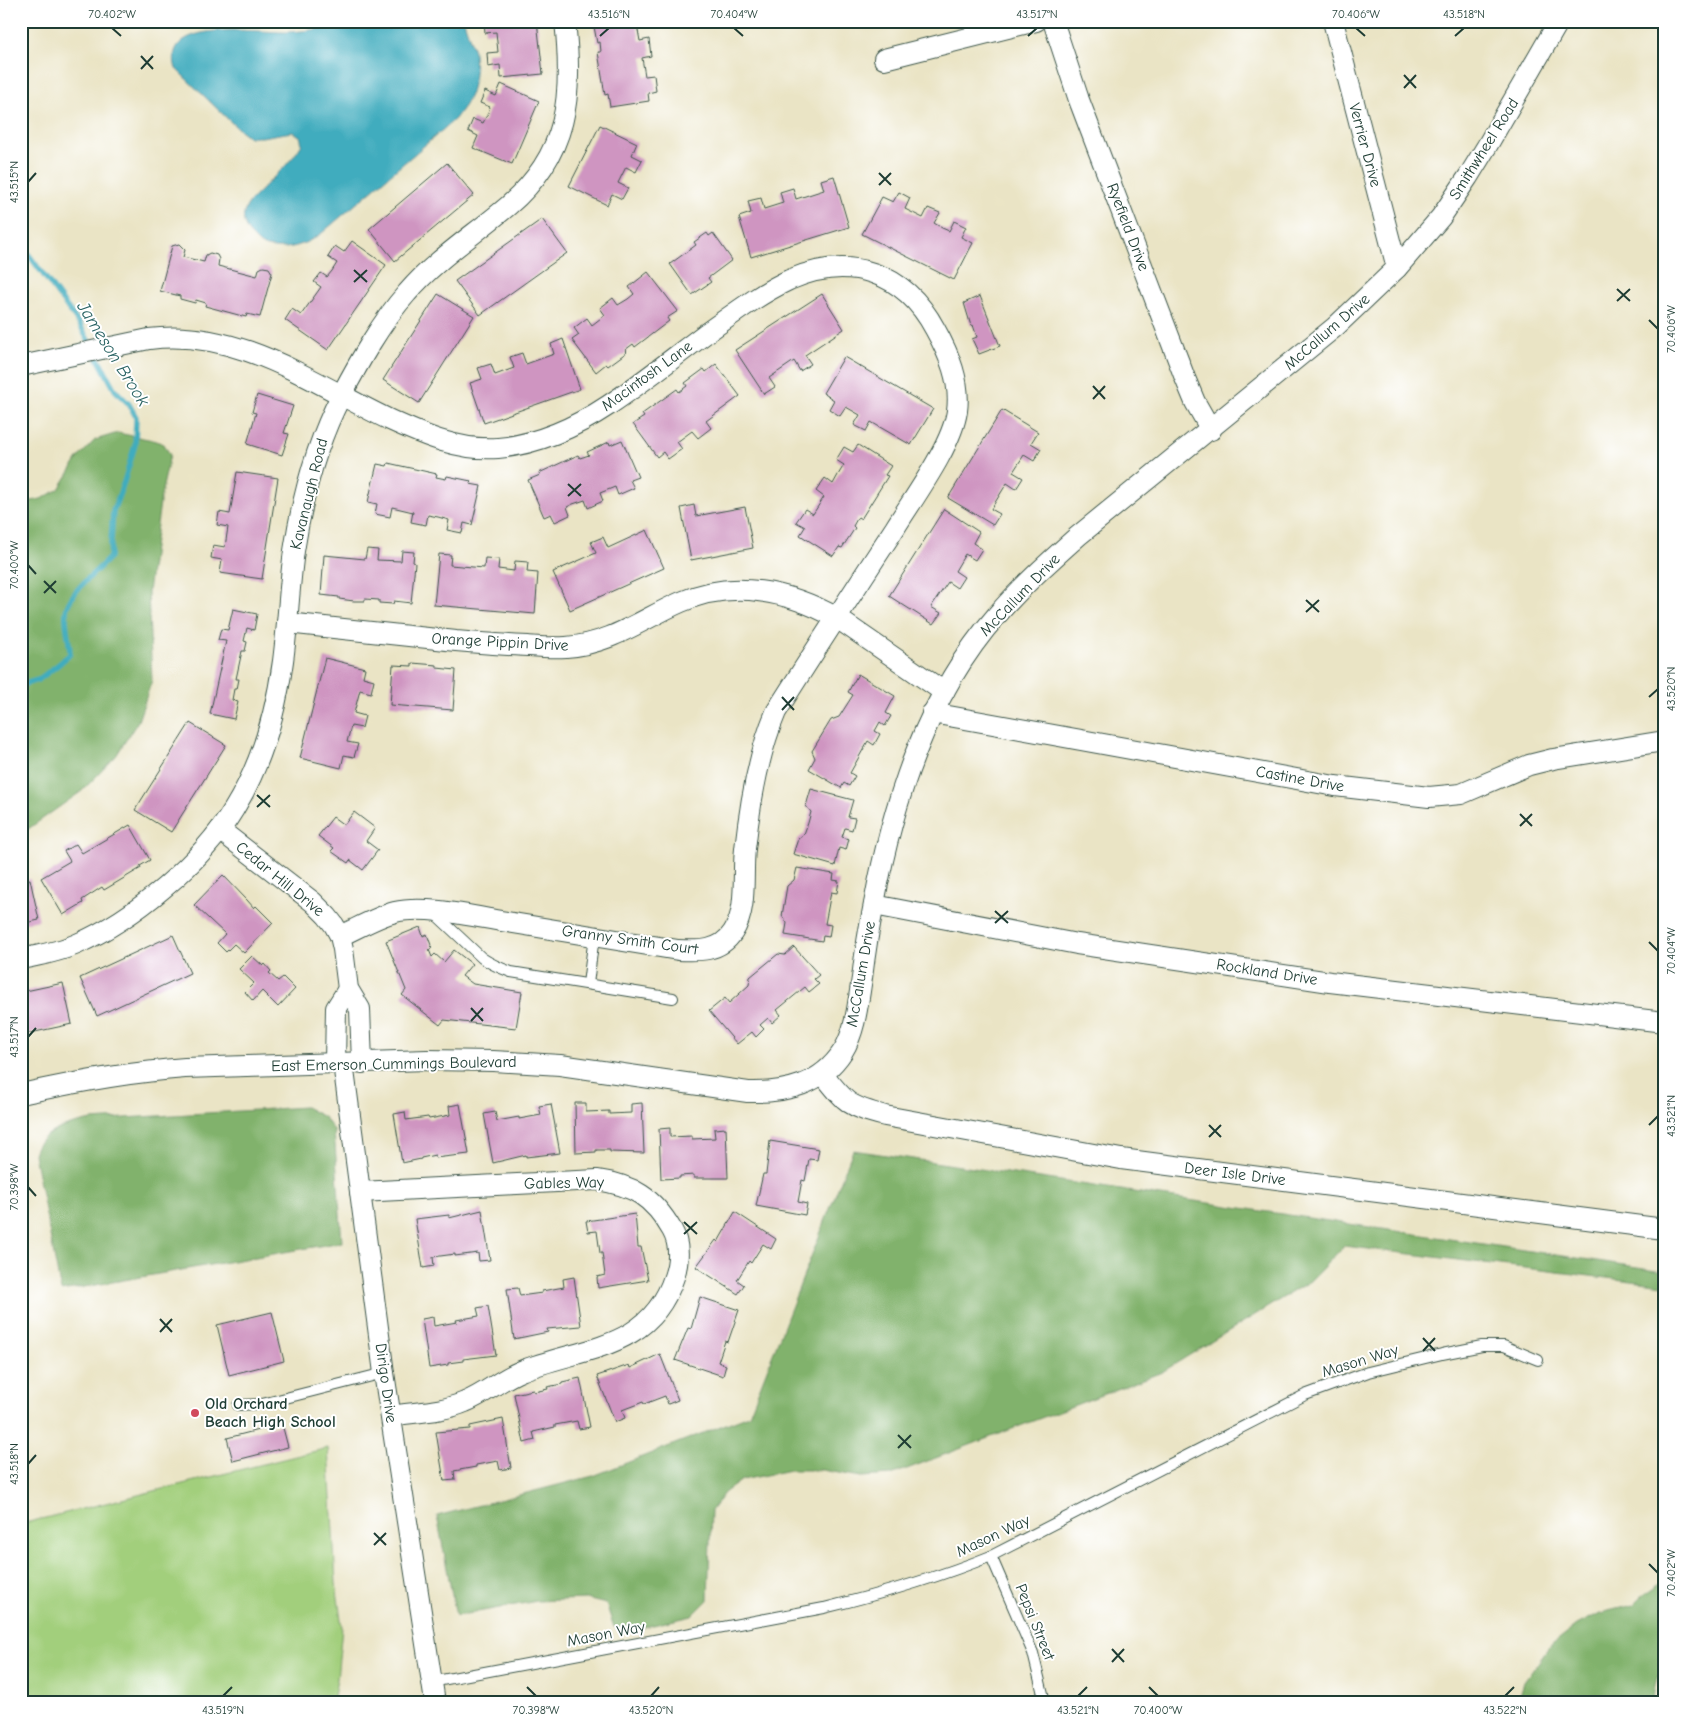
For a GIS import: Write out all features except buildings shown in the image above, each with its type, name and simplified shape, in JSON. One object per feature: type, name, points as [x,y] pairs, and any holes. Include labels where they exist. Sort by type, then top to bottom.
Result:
[{"type":"street","name":"Kavanaugh Road","points":[[21,960],[55,952],[76,944],[126,916],[169,883],[220,830],[234,809],[244,791],[266,738],[283,662],[294,553],[300,517],[316,454],[326,426],[341,395],[375,338],[407,292],[454,248],[523,192],[544,167],[559,135],[566,103],[569,72],[565,21]]},
{"type":"street","points":[[884,59],[1036,21]]},
{"type":"street","name":"Ryefield Drive","points":[[1053,21],[1079,100],[1185,378],[1195,402],[1211,430]]},
{"type":"street","name":"Verrier Drive","points":[[1333,21],[1397,268]]},
{"type":"street","name":"Smithwheel Road","points":[[1397,268],[1441,217],[1468,177],[1488,146],[1559,21]]},
{"type":"street","name":"Macintosh Lane","points":[[21,366],[170,336],[226,343],[258,353],[411,430],[447,443],[483,449],[518,445],[566,428],[607,406],[726,319],[787,281],[811,273],[837,268],[861,270],[885,278],[911,294],[920,304],[946,349],[954,372],[958,410],[953,427],[928,476],[837,618]]},
{"type":"street","name":"McCallum Drive","points":[[823,1074],[840,1055],[848,1043],[852,1032],[881,866],[898,803],[920,740],[944,692],[983,633],[996,616],[1032,578],[1078,536],[1211,430],[1334,327],[1397,268]]},
{"type":"street","name":"Orange Pippin Drive","points":[[287,623],[489,644],[566,647],[581,645],[612,636],[634,627],[681,602],[700,595],[758,590],[795,598],[837,618],[944,692]]},
{"type":"street","name":"Granny Smith Court","points":[[340,936],[382,916],[409,910],[432,911],[678,950],[702,951],[720,944],[733,931],[739,919],[749,817],[768,730],[776,712],[837,618]]},
{"type":"street","name":"Castine Drive","points":[[932,713],[1335,786],[1429,797],[1461,794],[1530,765],[1553,759],[1664,741]]},
{"type":"street","name":"Cedar Hill Drive","points":[[220,830],[313,902],[328,916],[340,936],[346,964],[348,989],[360,1009],[347,1063]]},
{"type":"street","name":"Rockland Drive","points":[[874,905],[1077,944],[1330,982],[1664,1022]]},
{"type":"street","points":[[347,1063],[336,1008],[348,989]]},
{"type":"street","name":"East Emerson Cummings Boulevard","points":[[21,1094],[97,1078],[152,1070],[460,1060],[560,1065],[722,1089],[766,1093],[797,1088],[823,1074]]},
{"type":"street","name":"Dirigo Drive","points":[[347,1063],[360,1192],[384,1373],[435,1702]]},
{"type":"street","name":"Deer Isle Drive","points":[[823,1074],[851,1106],[868,1112],[1121,1159],[1664,1229]]},
{"type":"street","name":"Gables Way","points":[[360,1192],[597,1180],[616,1183],[631,1188],[647,1199],[666,1219],[674,1234],[678,1248],[678,1265],[662,1303],[636,1331],[613,1343],[520,1371],[464,1402],[448,1407],[391,1416]]},
{"type":"lane","points":[[432,911],[490,963],[511,972],[673,998]]},
{"type":"lane","points":[[588,984],[594,936]]},
{"type":"lane","name":"Mason Way","points":[[431,1682],[824,1608],[881,1594],[949,1573],[991,1556],[1305,1395],[1368,1372],[1482,1346],[1504,1346],[1538,1360]]},
{"type":"lane","points":[[238,1405],[262,1404],[384,1373]]},
{"type":"lane","name":"Pepsi Street","points":[[991,1556],[1033,1653],[1045,1702]]},
{"type":"green space","points":[[118,433],[164,444],[170,455],[161,495],[148,592],[152,680],[138,721],[116,756],[82,791],[21,834],[21,503],[41,499],[59,489],[79,457],[95,440]]},
{"type":"green space","points":[[305,1107],[324,1117],[334,1130],[342,1242],[61,1291],[34,1154],[42,1139],[57,1130],[91,1120]]},
{"type":"green space","points":[[853,1150],[1664,1271],[1664,1285],[1344,1246],[1310,1281],[1162,1372],[891,1475],[861,1477],[822,1470],[790,1470],[742,1480],[724,1493],[711,1511],[708,1600],[692,1616],[623,1632],[614,1627],[606,1604],[586,1599],[537,1601],[456,1616],[437,1516],[593,1476],[749,1415]]},
{"type":"green space","points":[[328,1448],[336,1583],[342,1627],[333,1702],[21,1702],[21,1524]]},
{"type":"green space","points":[[1664,1581],[1664,1666],[1656,1683],[1653,1702],[1518,1702],[1524,1682],[1551,1645],[1577,1625],[1600,1613],[1633,1605]]},
{"type":"water","points":[[357,21],[464,21],[474,51],[475,75],[471,93],[455,119],[322,233],[296,246],[275,248],[265,246],[257,241],[247,230],[244,223],[244,212],[253,198],[298,151],[302,144],[300,136],[292,132],[262,137],[249,137],[236,127],[176,69],[175,52],[182,41],[197,34],[236,30],[288,32],[323,28]]},
{"type":"waterway","name":"Jameson Brook","points":[[21,244],[80,325],[115,390],[129,404],[136,417],[135,445],[113,511],[110,557],[80,587],[67,607],[66,617],[70,654],[38,680],[21,685]]},
{"type":"place","name":"Old Orchard Beach High School","points":[[195,1413]]}]
